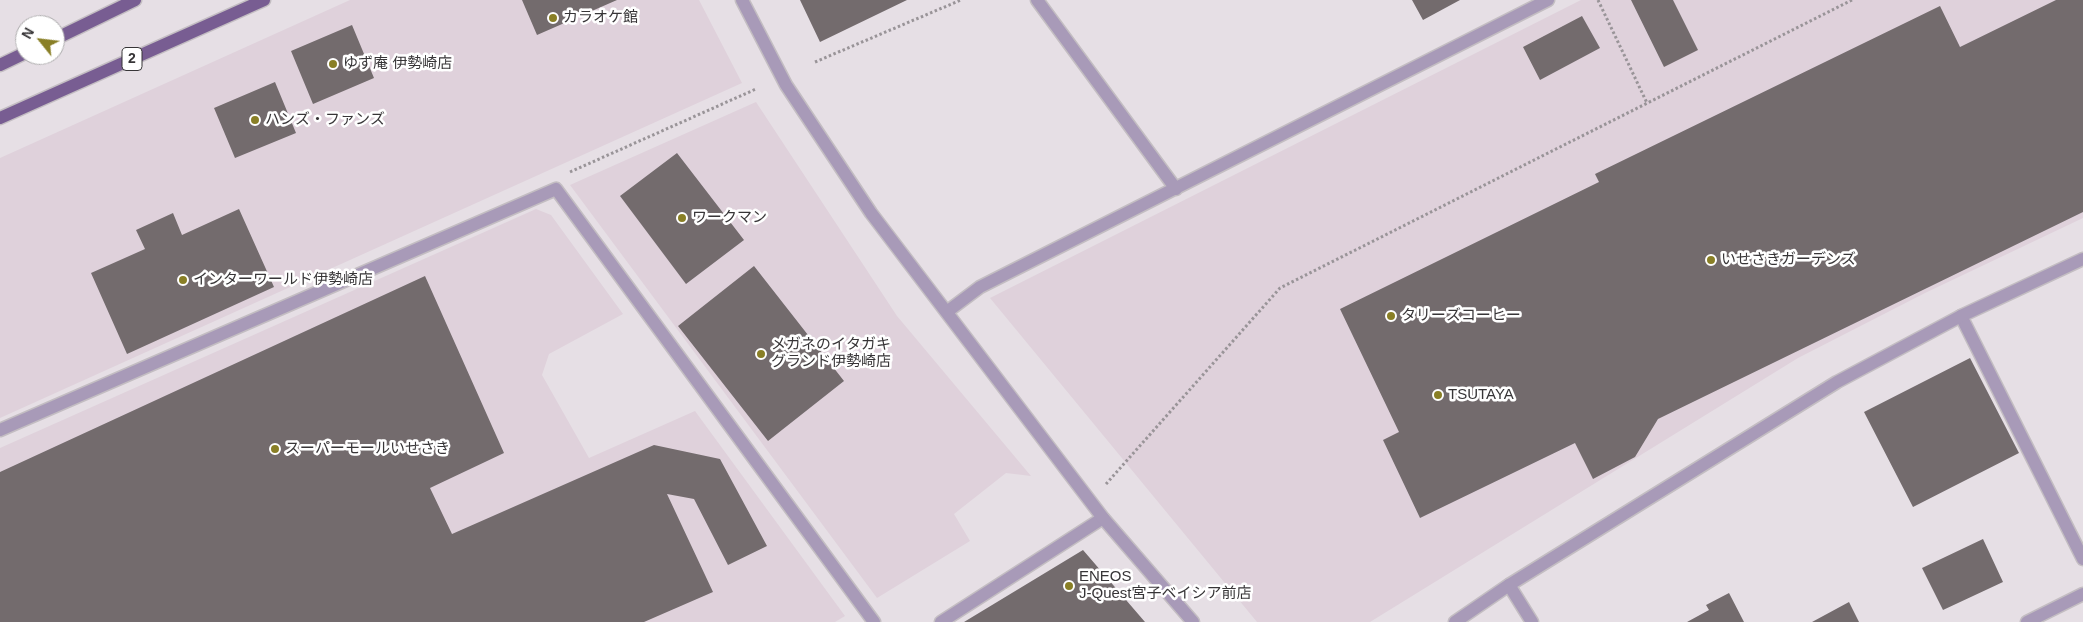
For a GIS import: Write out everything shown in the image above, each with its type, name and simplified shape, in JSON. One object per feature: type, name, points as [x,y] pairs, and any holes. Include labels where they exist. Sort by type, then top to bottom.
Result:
[{"type":"main road","points":[[65,34],[135,0]]},
{"type":"main road","name":"2","points":[[0,118],[264,0]]},
{"type":"main road","points":[[0,65],[15,58]]},
{"type":"street","points":[[742,0],[786,85],[871,213],[948,311],[1103,518],[1193,622]]},
{"type":"street","points":[[1037,0],[1176,189]]},
{"type":"street","points":[[948,311],[980,288],[1548,0]]},
{"type":"street","points":[[0,430],[556,189],[874,622]]},
{"type":"street","points":[[1455,622],[1509,585],[1837,382],[1961,316],[2083,259]]},
{"type":"street","points":[[1961,316],[2083,559]]},
{"type":"street","points":[[942,622],[1103,518]]},
{"type":"street","points":[[1509,585],[1532,622]]},
{"type":"street","points":[[2027,622],[2083,594]]},
{"type":"path","points":[[815,62],[961,0]]},
{"type":"path","points":[[1598,0],[1648,103]]},
{"type":"path","points":[[1091,501],[1280,288],[1852,0]]},
{"type":"path","points":[[556,189],[572,169],[756,89]]},
{"type":"shaded area","points":[[350,0],[699,0],[742,83],[0,418],[0,158]]},
{"type":"shaded area","points":[[1581,0],[2083,0],[2083,218],[1925,293],[1798,358],[1370,622],[1257,622],[990,298]]},
{"type":"shaded area","points":[[756,102],[897,316],[1031,476],[1006,473],[954,514],[970,541],[877,598],[570,185]]},
{"type":"shaded area","name":"スーパーモールいせさき","points":[[536,209],[551,215],[623,314],[549,354],[542,375],[589,458],[695,411],[845,616],[835,622],[0,622],[0,448]]},
{"type":"building","name":"カラオケ館","points":[[522,0],[617,0],[537,35]]},
{"type":"building","points":[[800,0],[907,0],[820,42]]},
{"type":"building","points":[[1412,0],[1460,0],[1423,20]]},
{"type":"building","points":[[1631,0],[1673,0],[1698,50],[1664,67]]},
{"type":"building","name":"いせさきガーデンズ","points":[[2056,0],[2083,0],[2083,212],[1658,419],[1635,457],[1593,479],[1575,443],[1420,518],[1383,440],[1399,432],[1340,309],[1599,182],[1595,174],[1940,6],[1960,47]]},
{"type":"building","points":[[1582,16],[1600,48],[1540,80],[1523,47]]},
{"type":"building","name":"ゆず庵 伊勢崎店","points":[[352,25],[374,78],[313,104],[291,51]]},
{"type":"building","name":"ハンズ・ファンズ","points":[[275,82],[296,133],[235,158],[214,108]]},
{"type":"building","name":"ワークマン","points":[[677,153],[744,240],[686,284],[620,196]]},
{"type":"building","name":"インターワールド伊勢崎店","points":[[239,209],[274,287],[127,354],[91,273],[145,249],[136,230],[173,213],[182,235]]},
{"type":"building","name":"メガネのイタガキ グランド伊勢崎店","points":[[754,266],[844,381],[768,441],[678,326]]},
{"type":"building","name":"スーパーモールいせさき","points":[[425,276],[504,453],[430,488],[452,534],[654,445],[720,459],[767,546],[728,565],[694,499],[667,494],[713,592],[644,622],[0,622],[0,472]]},
{"type":"building","points":[[1970,358],[2019,453],[1913,507],[1864,412]]},
{"type":"building","points":[[1983,539],[2003,582],[1943,610],[1922,568]]},
{"type":"building","name":"ENEOS J-Quest宮子ベイシア前店","points":[[1083,550],[1145,622],[964,622]]},
{"type":"building","points":[[1729,593],[1744,622],[1687,622],[1709,610],[1706,605]]},
{"type":"building","points":[[1849,602],[1859,622],[1812,622]]},
{"type":"place","name":"カラオケ館","points":[[553,18]]},
{"type":"place","name":"ゆず庵 伊勢崎店","points":[[333,64]]},
{"type":"place","name":"ハンズ・ファンズ","points":[[255,120]]},
{"type":"place","name":"ワークマン","points":[[682,218]]},
{"type":"place","name":"いせさきガーデンズ","points":[[1711,260]]},
{"type":"place","name":"インターワールド伊勢崎店","points":[[183,280]]},
{"type":"place","name":"タリーズコーヒー","points":[[1391,316]]},
{"type":"place","name":"メガネのイタガキ グランド伊勢崎店","points":[[761,354]]},
{"type":"place","name":"TSUTAYA","points":[[1438,395]]},
{"type":"place","name":"スーパーモールいせさき","points":[[275,449]]},
{"type":"place","name":"ENEOS J-Quest宮子ベイシア前店","points":[[1069,586]]}]
